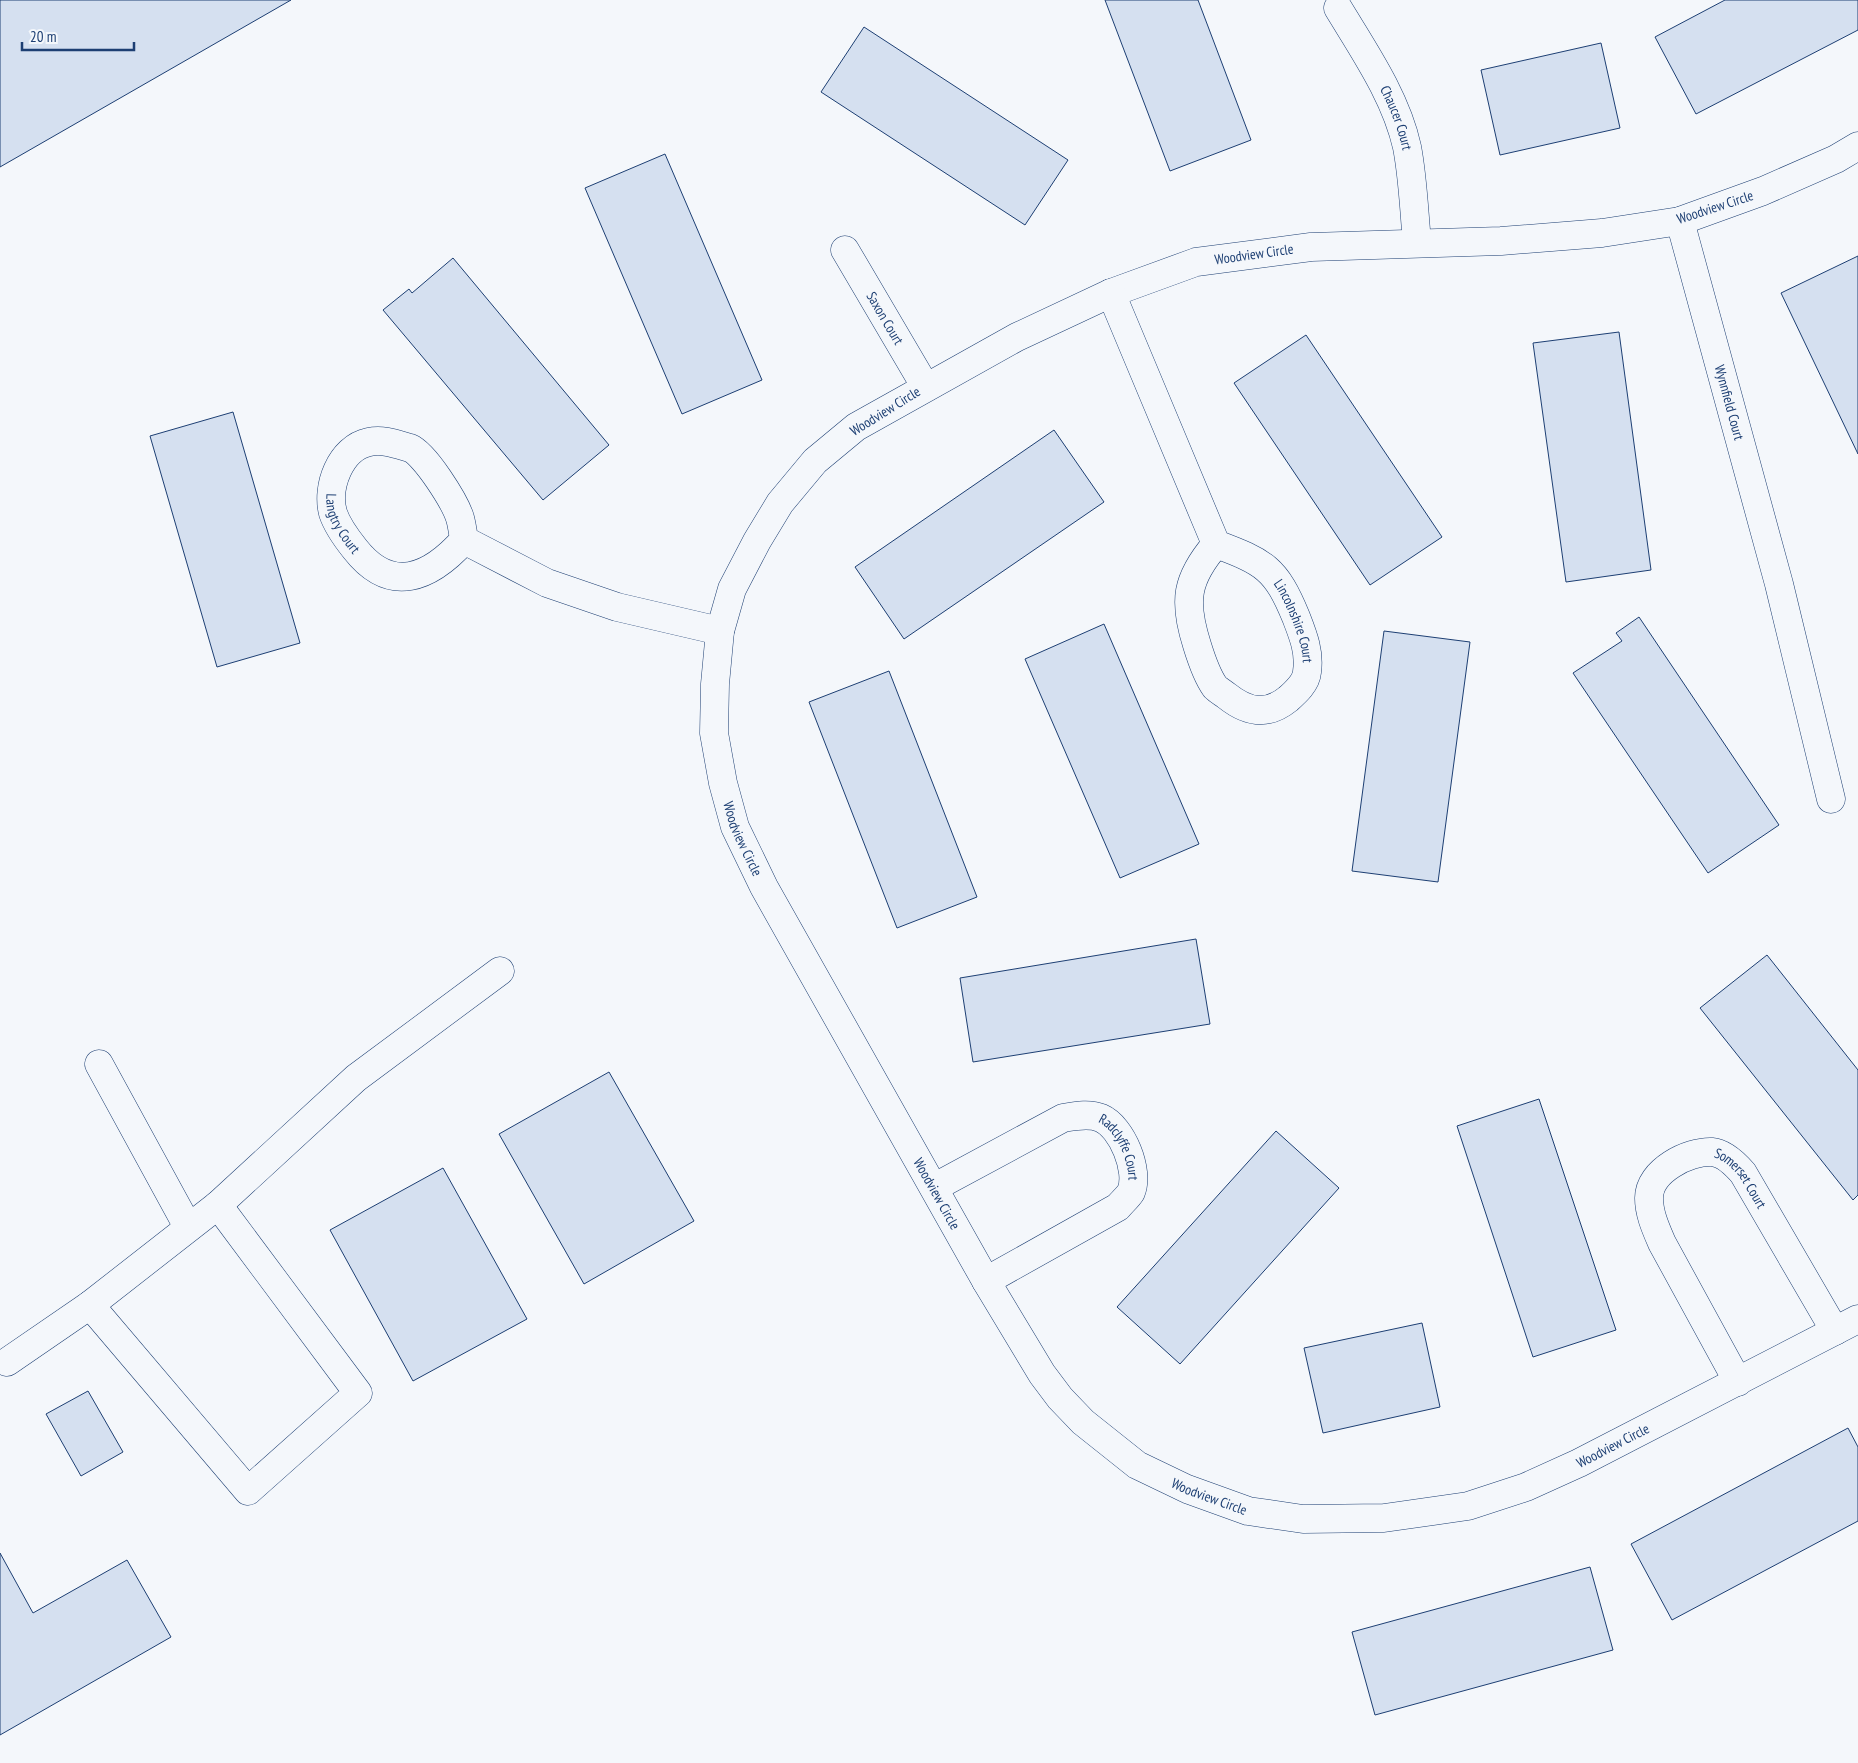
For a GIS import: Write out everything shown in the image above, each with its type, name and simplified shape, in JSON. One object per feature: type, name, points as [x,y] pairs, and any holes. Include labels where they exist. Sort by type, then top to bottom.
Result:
[{"type":"street","name":"Chaucer Court","points":[[1338,8],[1377,73],[1396,114],[1407,148],[1417,242]]},
{"type":"street","name":"Woodview Circle","points":[[1847,1325],[1579,1463],[1526,1487],[1476,1503],[1384,1518],[1302,1519],[1248,1511],[1187,1489],[1137,1465],[1083,1422],[1060,1398],[1029,1354],[986,1281],[935,1187],[764,887],[735,828],[723,783],[714,733],[715,684],[720,631],[732,589],[757,541],[780,503],[815,461],[856,427],[925,386],[1017,337],[1111,293],[1196,262],[1311,247],[1417,242],[1500,241],[1602,233],[1680,221],[1764,191],[1836,159],[1858,146]]},
{"type":"street","name":"Wynnfield Court","points":[[1680,221],[1779,584],[1831,799]]},
{"type":"street","name":"Saxon Court","points":[[845,250],[925,386]]},
{"type":"street","points":[[1111,293],[1216,544]]},
{"type":"street","name":"Langtry Court","points":[[390,441],[413,450],[433,472],[449,495],[460,517],[464,540],[448,558],[420,574],[404,578],[384,575],[363,559],[347,539],[333,513],[332,490],[336,472],[348,455],[368,442],[390,441]]},
{"type":"street","points":[[464,540],[548,583],[618,607],[720,631]]},
{"type":"street","name":"Lincolnshire Court","points":[[1216,544],[1253,558],[1272,571],[1285,591],[1306,645],[1308,673],[1298,690],[1282,704],[1263,711],[1241,707],[1215,688],[1198,651],[1189,621],[1189,592],[1200,564],[1216,544]]},
{"type":"street","points":[[2,1360],[90,1305],[218,1205],[356,1078],[500,971]]},
{"type":"street","points":[[98,1064],[188,1227]]},
{"type":"street","name":"Radclyffe Court","points":[[935,1187],[1063,1118],[1081,1115],[1102,1118],[1116,1131],[1128,1150],[1132,1170],[1131,1191],[1118,1206],[986,1281]]},
{"type":"street","name":"Somerset Court","points":[[1738,1382],[1662,1243],[1653,1221],[1649,1197],[1656,1180],[1674,1162],[1697,1154],[1714,1152],[1732,1161],[1743,1173],[1847,1325]]},
{"type":"street","points":[[90,1305],[248,1491],[358,1393],[218,1205]]},
{"type":"building","points":[[0,0],[291,0],[0,167]]},
{"type":"building","points":[[1105,0],[1198,0],[1251,140],[1170,171]]},
{"type":"building","points":[[1725,0],[1858,0],[1858,30],[1696,114],[1655,37]]},
{"type":"building","points":[[864,27],[1068,160],[1025,225],[821,92]]},
{"type":"building","points":[[1601,43],[1620,128],[1500,155],[1481,70]]},
{"type":"building","points":[[665,154],[762,380],[682,414],[585,188]]},
{"type":"building","points":[[1858,256],[1858,454],[1781,293]]},
{"type":"building","points":[[453,258],[609,445],[543,500],[383,310],[409,289],[412,293]]},
{"type":"building","points":[[1619,332],[1651,570],[1566,582],[1533,343]]},
{"type":"building","points":[[1306,335],[1442,537],[1370,585],[1234,383]]},
{"type":"building","points":[[233,412],[300,643],[217,667],[150,436]]},
{"type":"building","points":[[1054,430],[1104,502],[904,639],[855,567]]},
{"type":"building","points":[[1639,617],[1779,825],[1708,873],[1573,673],[1622,641],[1616,633]]},
{"type":"building","points":[[1104,624],[1199,844],[1120,878],[1025,659]]},
{"type":"building","points":[[1384,631],[1470,642],[1438,882],[1352,871]]},
{"type":"building","points":[[889,671],[977,897],[897,928],[809,702]]},
{"type":"building","points":[[1196,939],[1210,1024],[973,1062],[960,978]]},
{"type":"building","points":[[1767,955],[1858,1070],[1858,1195],[1853,1200],[1700,1008]]},
{"type":"building","points":[[609,1072],[694,1221],[584,1284],[499,1134]]},
{"type":"building","points":[[1539,1099],[1616,1330],[1533,1357],[1457,1126]]},
{"type":"building","points":[[1276,1131],[1339,1188],[1180,1364],[1117,1307]]},
{"type":"building","points":[[443,1168],[527,1319],[413,1381],[330,1230]]},
{"type":"building","points":[[1422,1323],[1440,1407],[1323,1433],[1304,1348]]},
{"type":"building","points":[[88,1391],[123,1452],[81,1476],[46,1414]]},
{"type":"building","points":[[1848,1428],[1858,1447],[1858,1521],[1672,1620],[1631,1544]]},
{"type":"building","points":[[0,1553],[33,1613],[127,1560],[171,1637],[0,1735]]},
{"type":"building","points":[[1590,1567],[1613,1650],[1375,1715],[1352,1632]]}]
